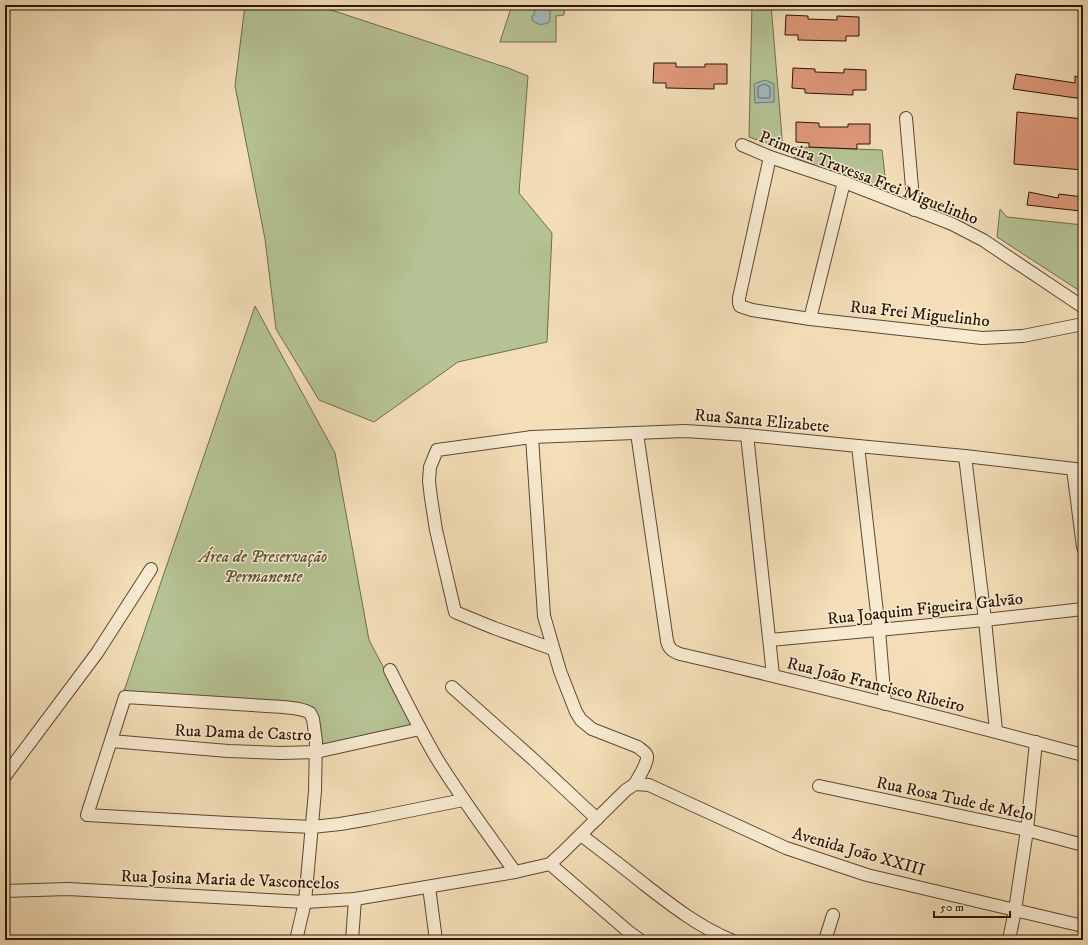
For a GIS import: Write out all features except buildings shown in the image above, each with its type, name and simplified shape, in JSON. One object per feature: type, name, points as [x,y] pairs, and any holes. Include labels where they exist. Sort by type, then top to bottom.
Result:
[{"type":"street","points":[[906,118],[914,210]]},
{"type":"street","name":"Primeira Travessa Frei Miguelinho","points":[[742,145],[770,157],[844,182],[952,224],[983,240],[1083,307]]},
{"type":"street","name":"Rua Frei Miguelinho","points":[[770,157],[739,298],[740,306],[752,310],[810,319],[982,338],[1023,336],[1083,324]]},
{"type":"street","points":[[810,319],[844,182]]},
{"type":"street","name":"Rua Santa Elizabete","points":[[553,649],[455,612],[436,530],[429,481],[430,467],[437,450],[532,438],[685,431],[747,435],[965,456],[1078,469]]},
{"type":"street","name":"Rua João Francisco Ribeiro","points":[[637,433],[666,641],[668,647],[672,651],[773,675],[1083,755]]},
{"type":"street","points":[[747,435],[773,675]]},
{"type":"street","points":[[532,438],[544,616],[553,649],[576,712],[581,720],[592,729],[638,747],[646,755],[647,758],[645,764],[635,784]]},
{"type":"street","points":[[858,446],[879,630],[885,704]]},
{"type":"street","points":[[965,456],[985,620],[996,732]]},
{"type":"street","points":[[1078,469],[1083,547]]},
{"type":"street","points":[[5,776],[97,653],[151,569]]},
{"type":"street","name":"Rua Joaquim Figueira Galvão","points":[[770,640],[1083,610]]},
{"type":"street","points":[[390,670],[420,729],[437,758],[463,800],[515,872]]},
{"type":"street","points":[[452,687],[534,760],[597,819]]},
{"type":"street","points":[[296,940],[305,902],[312,827],[315,791],[316,752],[313,719],[310,713],[304,710],[283,707],[125,697],[87,815],[228,824],[312,827],[369,819],[463,800]]},
{"type":"street","name":"Rua Dama de Castro","points":[[111,741],[228,751],[282,753],[316,752],[420,729]]},
{"type":"street","points":[[1009,940],[1027,830],[1036,742]]},
{"type":"street","name":"Rua Josina Maria de Vasconcelos","points":[[5,891],[68,890],[328,902],[429,887],[515,872],[550,864],[626,790],[635,784]]},
{"type":"street","name":"Avenida João XXIII","points":[[635,784],[644,784],[655,788],[737,827],[786,848],[867,875],[1083,926]]},
{"type":"street","name":"Rua Rosa Tude de Melo","points":[[820,786],[1027,830],[1083,845]]},
{"type":"street","points":[[581,835],[673,906],[725,939]]},
{"type":"street","points":[[550,864],[631,938]]},
{"type":"street","points":[[429,887],[436,940]]},
{"type":"street","points":[[352,940],[355,899]]},
{"type":"street","points":[[825,940],[833,915]]},
{"type":"green space","points":[[245,5],[316,5],[508,68],[528,76],[519,193],[552,233],[547,342],[458,362],[374,422],[319,400],[276,329],[265,239],[235,86]]},
{"type":"green space","points":[[512,5],[565,5],[564,15],[556,16],[556,42],[500,42]]},
{"type":"green space","points":[[752,5],[771,5],[783,149],[749,137]]},
{"type":"green space","points":[[796,147],[882,150],[887,193],[795,158]]},
{"type":"green space","points":[[1000,209],[1007,217],[1083,225],[1083,293],[997,237]]},
{"type":"green space","name":"Área de Preservação Permanente","points":[[255,306],[335,453],[369,640],[414,725],[319,748],[314,710],[310,706],[124,691]]},
{"type":"water","points":[[538,5],[547,5],[550,9],[550,22],[541,24],[532,20],[532,16],[534,15],[535,9]]},
{"type":"water","points":[[765,80],[774,84],[774,102],[755,103],[754,84]]}]
